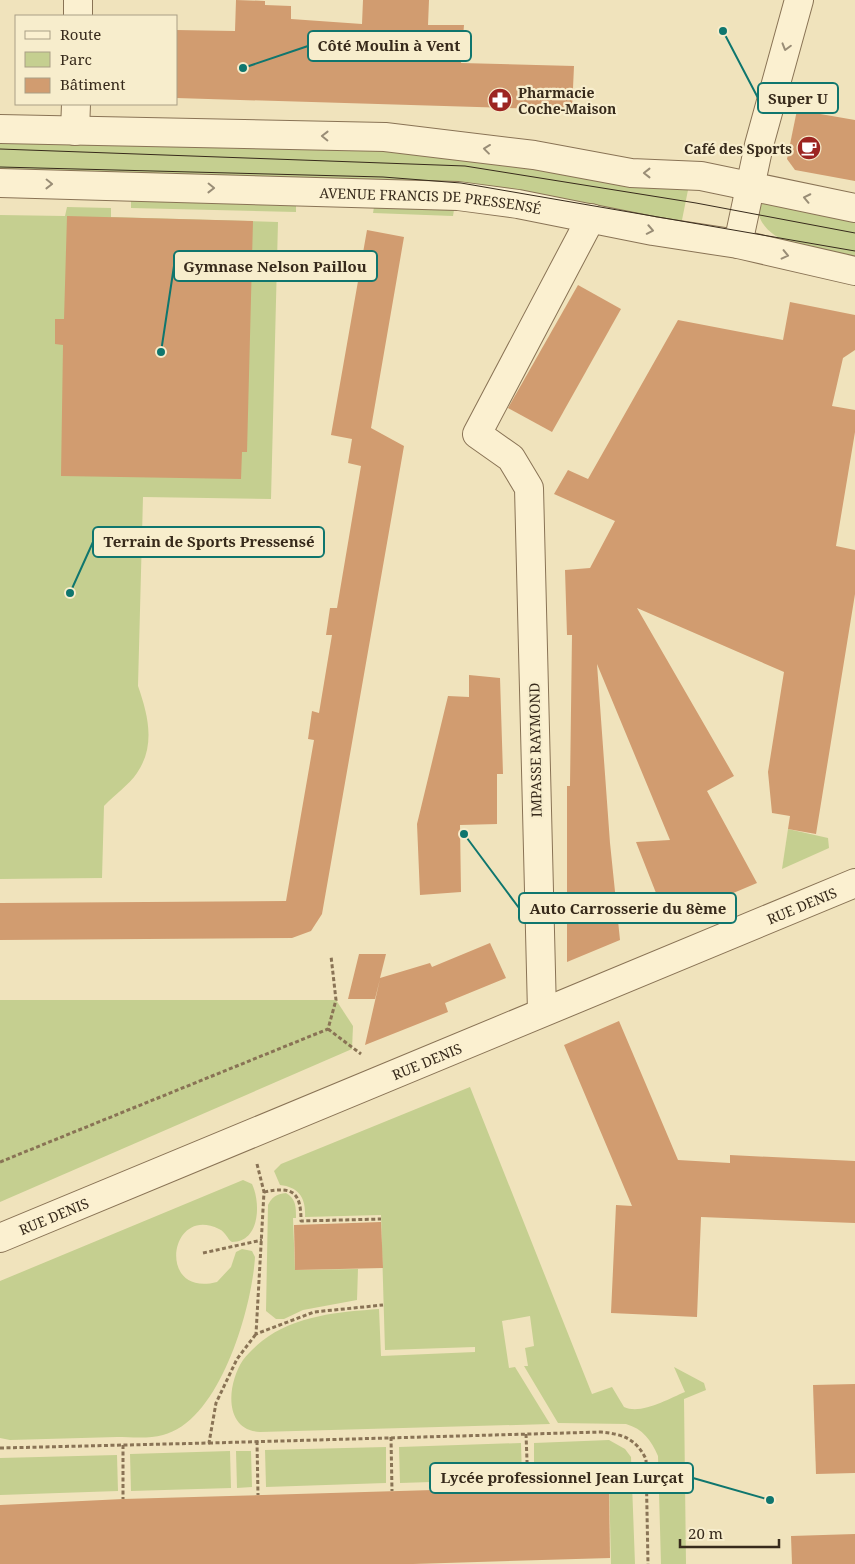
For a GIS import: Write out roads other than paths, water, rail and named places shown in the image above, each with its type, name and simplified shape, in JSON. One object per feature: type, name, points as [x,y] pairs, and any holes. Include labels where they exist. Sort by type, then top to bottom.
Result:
[{"type":"street","points":[[78,0],[78,15]]},
{"type":"street","points":[[738,244],[750,186],[799,0]]},
{"type":"street","points":[[75,131],[76,105]]},
{"type":"street","points":[[0,129],[384,137],[534,155],[631,173],[700,176],[855,208]]},
{"type":"street","name":"AVENUE FRANCIS DE PRESSENSÉ","points":[[0,183],[458,196],[518,204],[738,244],[855,271]]},
{"type":"street","name":"IMPASSE RAYMOND","points":[[542,1012],[529,488],[511,458],[477,434],[591,218]]},
{"type":"street","name":"RUE DENIS","points":[[0,1238],[855,882]]},
{"type":"tram line","points":[[0,149],[465,166],[696,203],[855,233]]},
{"type":"tram line","points":[[0,167],[383,177],[461,183],[855,251]]},
{"type":"place","name":"Super U","points":[[723,31]]},
{"type":"place","name":"Côté Moulin à Vent","points":[[243,68]]},
{"type":"place","name":"Pharmacie Coche-Maison","points":[[500,100]]},
{"type":"place","name":"Café des Sports","points":[[809,148]]},
{"type":"place","name":"Gymnase Nelson Paillou","points":[[161,352]]},
{"type":"place","name":"Terrain de Sports Pressensé","points":[[70,593]]},
{"type":"place","name":"Auto Carrosserie du 8ème","points":[[464,834]]},
{"type":"place","name":"Lycée professionnel Jean Lurçat","points":[[770,1500]]}]
